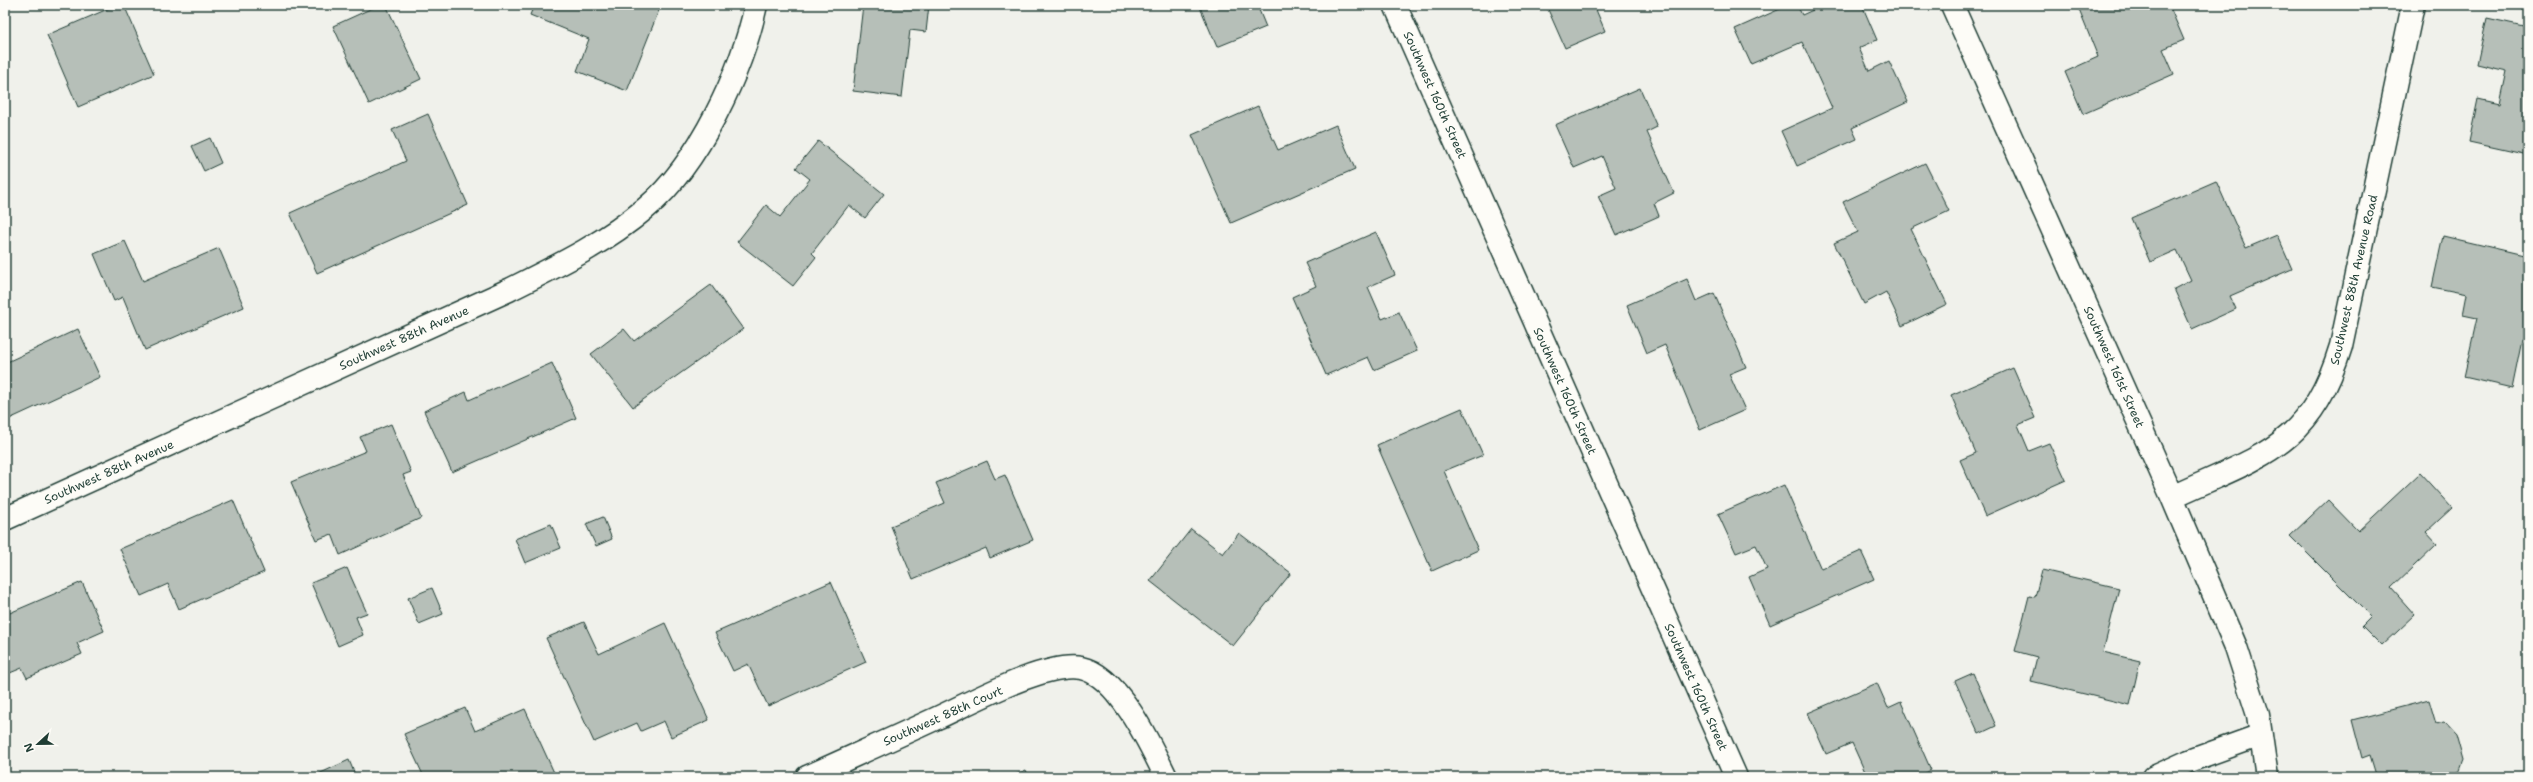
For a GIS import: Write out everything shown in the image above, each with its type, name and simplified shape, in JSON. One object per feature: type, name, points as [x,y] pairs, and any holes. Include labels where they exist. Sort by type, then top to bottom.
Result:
[{"type":"street","name":"Southwest 88th Avenue","points":[[5,519],[509,290],[565,262],[608,236],[647,207],[679,171],[710,124],[736,73],[749,37],[756,5]]},
{"type":"street","name":"Southwest 160th Street","points":[[1395,5],[1736,777]]},
{"type":"street","name":"Southwest 161st Street","points":[[1952,5],[2172,497],[2236,647],[2248,681],[2261,735],[2267,777]]},
{"type":"street","name":"Southwest 88th Avenue Road","points":[[2172,497],[2253,460],[2280,444],[2300,426],[2327,387],[2341,346],[2414,5]]},
{"type":"street","name":"Southwest 88th Court","points":[[807,777],[1014,683],[1051,670],[1081,668],[1106,682],[1116,693],[1144,735],[1166,777]]},
{"type":"street","points":[[2154,777],[2189,760],[2261,735]]},
{"type":"building","points":[[117,5],[124,5],[154,74],[78,107],[47,35]]},
{"type":"building","points":[[379,5],[386,5],[421,79],[369,104],[333,26]]},
{"type":"building","points":[[534,5],[661,5],[627,91],[577,71],[589,39],[530,15]]},
{"type":"building","points":[[863,5],[929,5],[926,32],[910,30],[902,97],[853,91]]},
{"type":"building","points":[[1185,5],[1199,5],[1187,10]]},
{"type":"building","points":[[1199,5],[1257,5],[1266,27],[1217,47]]},
{"type":"building","points":[[1546,5],[1594,5],[1605,31],[1565,48]]},
{"type":"building","points":[[1789,5],[1797,5],[1802,15],[1824,5],[1862,5],[1877,40],[1859,48],[1869,71],[1889,61],[1908,102],[1852,128],[1857,139],[1797,166],[1781,131],[1832,108],[1802,42],[1751,64],[1735,29]]},
{"type":"building","points":[[2077,5],[2169,5],[2184,40],[2163,49],[2174,74],[2083,114],[2065,72],[2098,57]]},
{"type":"building","points":[[2487,18],[2528,27],[2528,155],[2469,142],[2478,99],[2500,104],[2507,71],[2477,64]]},
{"type":"building","points":[[1640,88],[1657,127],[1647,132],[1674,193],[1654,203],[1659,216],[1616,235],[1598,196],[1616,188],[1602,156],[1574,168],[1555,125]]},
{"type":"building","points":[[1258,106],[1278,150],[1336,125],[1355,169],[1231,223],[1192,135]]},
{"type":"building","points":[[428,114],[468,205],[317,273],[290,213],[406,161],[392,130]]},
{"type":"building","points":[[210,138],[221,163],[204,171],[192,146]]},
{"type":"building","points":[[818,141],[884,194],[865,218],[849,205],[812,253],[816,257],[793,286],[737,242],[766,205],[780,217],[810,179],[796,168]]},
{"type":"building","points":[[1925,163],[1949,211],[1911,229],[1947,304],[1902,326],[1886,292],[1864,304],[1834,243],[1858,232],[1843,202]]},
{"type":"building","points":[[2216,181],[2246,248],[2277,235],[2292,269],[2230,296],[2236,309],[2192,329],[2174,289],[2191,280],[2177,250],[2150,262],[2131,218]]},
{"type":"building","points":[[1376,232],[1395,275],[1368,287],[1382,319],[1399,312],[1417,351],[1374,370],[1368,357],[1326,375],[1292,297],[1316,286],[1305,263]]},
{"type":"building","points":[[2443,236],[2528,256],[2528,340],[2522,339],[2512,388],[2464,377],[2477,318],[2463,315],[2467,294],[2432,287]]},
{"type":"building","points":[[125,241],[143,281],[219,248],[244,307],[145,350],[123,297],[114,301],[94,254]]},
{"type":"building","points":[[1687,279],[1696,301],[1714,293],[1746,367],[1729,374],[1745,410],[1700,430],[1665,345],[1647,353],[1627,305]]},
{"type":"building","points":[[711,285],[743,329],[633,407],[591,354],[624,329],[634,341]]},
{"type":"building","points":[[78,329],[100,377],[5,421],[5,363]]},
{"type":"building","points":[[552,363],[576,418],[452,472],[424,411],[466,392],[469,400]]},
{"type":"building","points":[[2013,368],[2035,418],[2018,425],[2029,451],[2049,443],[2066,480],[1985,516],[1960,460],[1976,453],[1951,395]]},
{"type":"building","points":[[1462,408],[1483,455],[1444,471],[1478,550],[1432,571],[1377,445]]},
{"type":"building","points":[[391,424],[411,472],[403,475],[421,518],[340,555],[332,534],[316,540],[291,482],[366,451],[360,437]]},
{"type":"building","points":[[987,461],[995,479],[1005,475],[1033,540],[990,558],[986,548],[913,579],[891,526],[945,503],[936,483]]},
{"type":"building","points":[[2420,473],[2452,508],[2426,532],[2437,544],[2391,588],[2415,615],[2382,646],[2362,626],[2371,617],[2290,536],[2328,500],[2358,531]]},
{"type":"building","points":[[1784,485],[1821,569],[1861,551],[1874,579],[1770,625],[1749,577],[1767,569],[1756,545],[1736,553],[1718,514]]},
{"type":"building","points":[[233,500],[264,572],[179,609],[168,584],[141,596],[120,549]]},
{"type":"building","points":[[603,517],[612,539],[596,546],[586,524]]},
{"type":"building","points":[[551,524],[561,548],[525,563],[515,539]]},
{"type":"building","points":[[1191,529],[1223,554],[1239,533],[1291,573],[1233,646],[1150,581]]},
{"type":"building","points":[[347,568],[367,613],[356,617],[363,635],[338,646],[311,583]]},
{"type":"building","points":[[2042,570],[2119,588],[2103,652],[2140,661],[2130,705],[2031,681],[2037,657],[2015,651],[2029,596],[2035,597]]},
{"type":"building","points":[[82,582],[104,631],[77,643],[82,654],[27,678],[22,668],[5,675],[5,615]]},
{"type":"building","points":[[831,582],[866,662],[768,706],[748,664],[733,671],[715,633]]},
{"type":"building","points":[[432,588],[443,614],[419,624],[408,598]]},
{"type":"building","points":[[584,622],[599,654],[665,623],[709,720],[671,737],[664,721],[641,731],[637,723],[594,742],[546,638]]},
{"type":"building","points":[[1973,673],[1996,726],[1979,734],[1955,681]]},
{"type":"building","points":[[1877,683],[1888,708],[1901,702],[1931,770],[1918,777],[1859,777],[1866,774],[1852,743],[1826,754],[1808,713]]},
{"type":"building","points":[[2429,700],[2436,724],[2444,722],[2456,735],[2463,760],[2458,773],[2450,777],[2387,777],[2385,773],[2376,775],[2370,755],[2362,758],[2352,720]]},
{"type":"building","points":[[465,708],[475,731],[525,709],[556,777],[424,777],[404,734]]},
{"type":"building","points":[[349,760],[356,777],[312,777]]},
{"type":"building","points":[[1026,770],[1029,777],[1010,777]]}]
